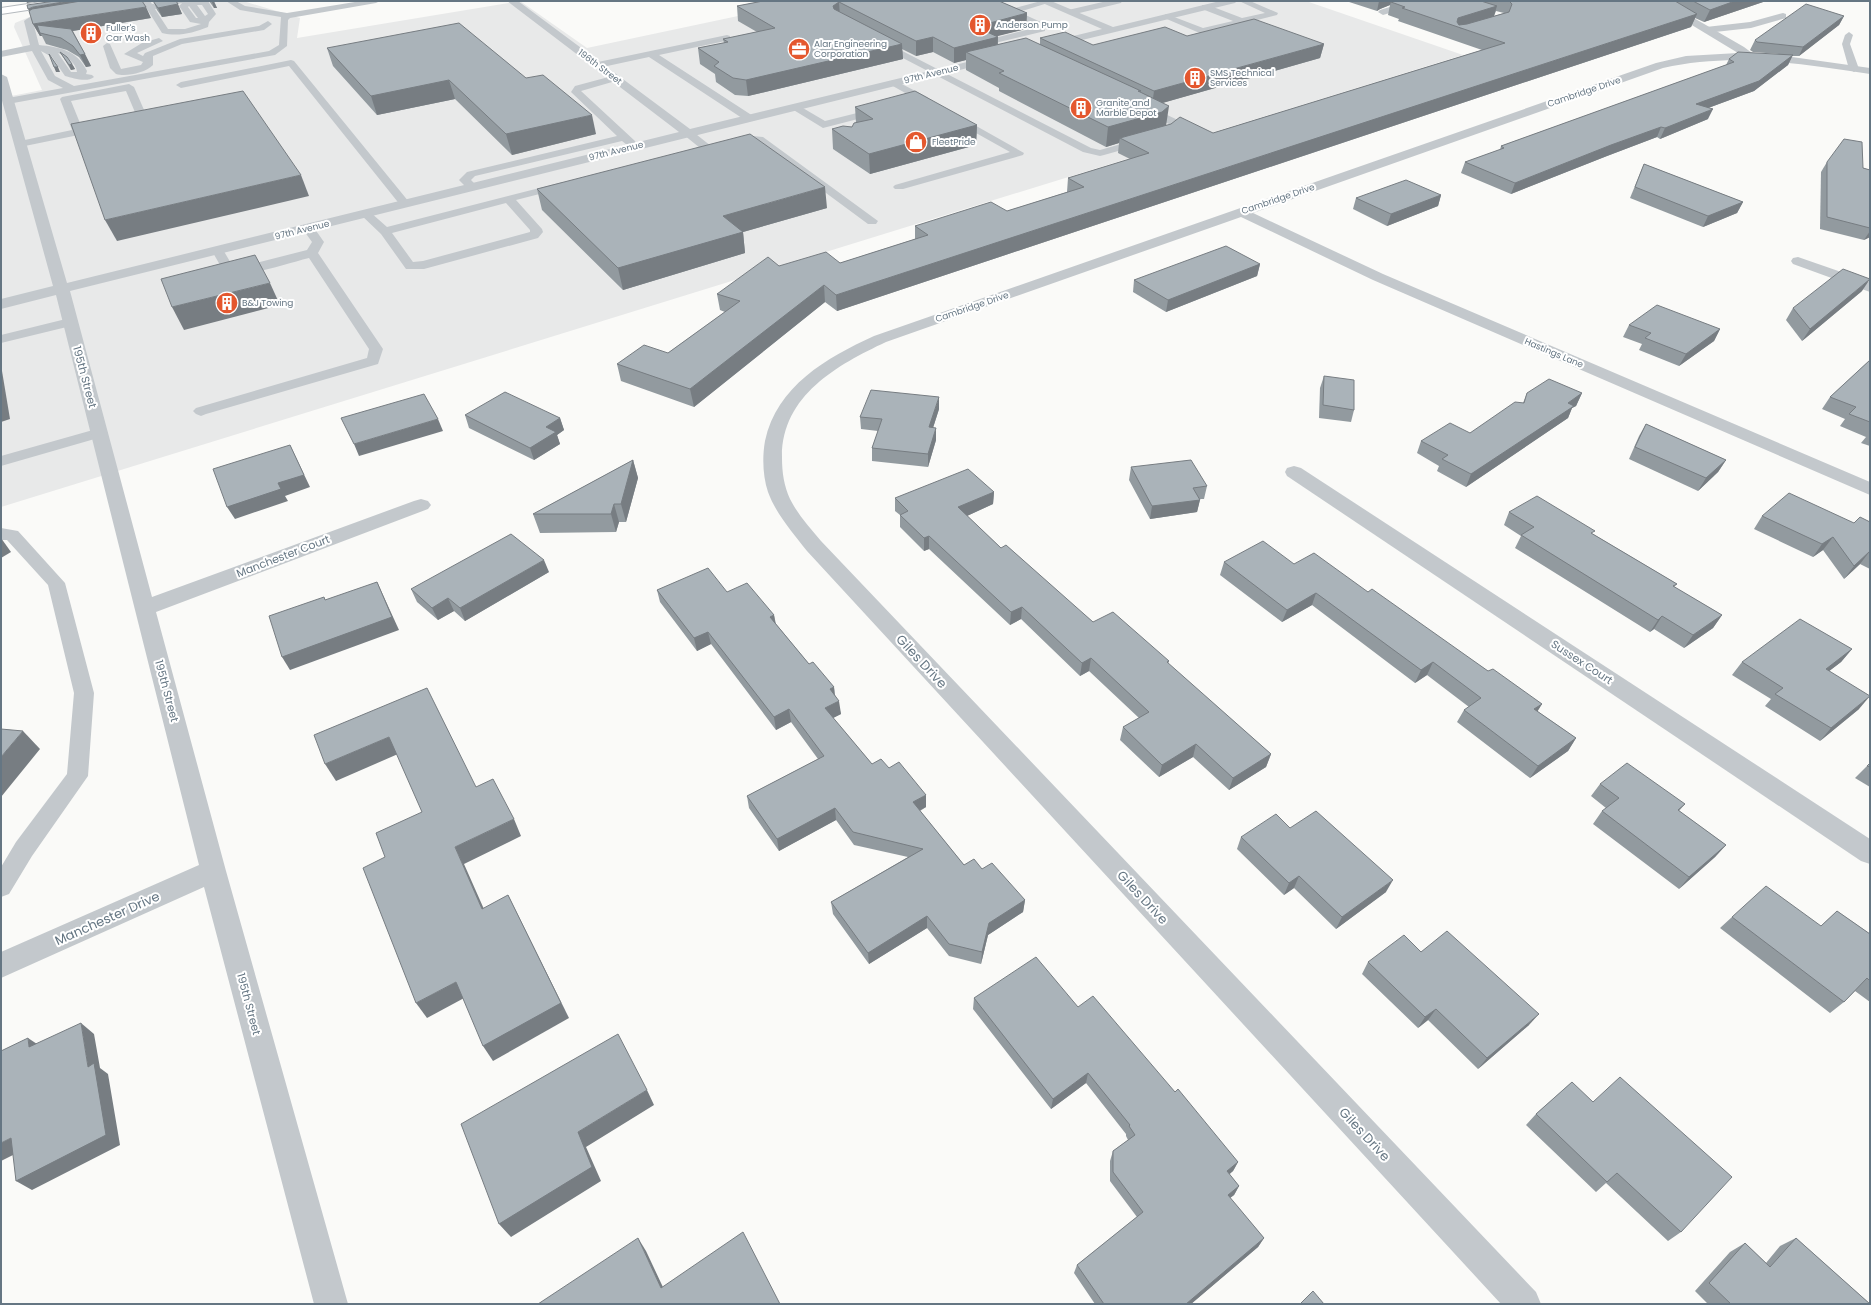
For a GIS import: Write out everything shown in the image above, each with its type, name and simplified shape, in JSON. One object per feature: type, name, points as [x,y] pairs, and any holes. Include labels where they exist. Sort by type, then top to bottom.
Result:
[{"type":"main road","points":[[1,3],[16,1]]},
{"type":"main road","points":[[1,11],[67,1]]},
{"type":"street","name":"196th Street","points":[[512,1],[688,133]]},
{"type":"street","points":[[1040,47],[1232,1]]},
{"type":"street","points":[[1383,12],[1419,1]]},
{"type":"street","points":[[1652,1],[1670,8],[1740,49],[1750,57]]},
{"type":"street","points":[[1045,2],[1112,30]]},
{"type":"street","name":"97th Avenue","points":[[1,304],[1011,54]]},
{"type":"street","name":"Cambridge Drive","points":[[775,482],[772,461],[774,439],[780,421],[792,399],[815,375],[852,351],[880,339],[1676,60],[1750,57],[1870,71]]},
{"type":"street","name":"195th Street","points":[[1,77],[62,290],[213,871],[331,1304]]},
{"type":"street","name":"Hastings Lane","points":[[1241,212],[1378,277],[1870,489]]},
{"type":"street","points":[[1798,261],[1870,287]]},
{"type":"street","name":"Sussex Court","points":[[1294,472],[1870,853]]},
{"type":"street","name":"Giles Drive","points":[[775,482],[786,509],[814,546],[1524,1304]]},
{"type":"street","name":"Manchester Court","points":[[145,608],[421,504]]},
{"type":"street","name":"Manchester Drive","points":[[1,965],[213,871]]},
{"type":"lane","points":[[192,3],[182,1],[148,4],[165,31],[172,33],[197,28],[205,24],[205,21],[212,14],[205,2],[192,3],[183,6],[193,20],[205,21]]},
{"type":"lane","points":[[230,1],[243,8],[286,18]]},
{"type":"lane","points":[[107,46],[119,72],[142,69],[148,65],[148,55],[180,42],[261,28],[286,18],[376,1]]},
{"type":"lane","points":[[1071,12],[1118,1]]},
{"type":"lane","points":[[1166,17],[1202,31],[1274,13],[1243,1]]},
{"type":"lane","points":[[1045,2],[1011,10],[1015,14],[1042,26],[1048,32],[1067,41]]},
{"type":"lane","points":[[1205,7],[1241,21]]},
{"type":"lane","points":[[67,12],[36,17],[28,21],[35,48],[51,78],[72,89]]},
{"type":"lane","points":[[1706,30],[1751,25],[1783,16]]},
{"type":"lane","points":[[8,101],[272,52],[283,46],[286,18]]},
{"type":"lane","points":[[147,60],[129,54],[145,45],[164,39],[256,23],[268,24]]},
{"type":"lane","points":[[1011,54],[989,44],[990,42],[1048,32]]},
{"type":"lane","points":[[1848,35],[1846,44],[1854,69]]},
{"type":"lane","points":[[867,36],[1087,150],[1095,152],[1100,153],[1164,135],[1172,130],[1176,125],[1176,123],[1133,102]]},
{"type":"lane","points":[[598,65],[728,38]]},
{"type":"lane","points":[[1,54],[35,48],[60,49],[80,63],[82,71],[80,77]]},
{"type":"lane","points":[[46,49],[54,54],[68,74],[80,77],[91,77],[105,75],[116,68]]},
{"type":"lane","points":[[651,54],[749,118]]},
{"type":"lane","points":[[181,85],[291,64],[405,204]]},
{"type":"lane","points":[[616,78],[578,88],[576,92],[624,137],[636,146]]},
{"type":"lane","points":[[894,83],[928,101],[902,105]]},
{"type":"lane","points":[[20,144],[143,119],[129,87],[65,99],[78,132]]},
{"type":"lane","points":[[796,107],[836,134]]},
{"type":"lane","points":[[823,125],[888,109]]},
{"type":"lane","points":[[899,187],[1019,153],[944,111]]},
{"type":"lane","points":[[688,133],[709,150]]},
{"type":"lane","points":[[472,187],[465,180],[471,174],[624,137]]},
{"type":"lane","points":[[694,154],[752,139],[759,139],[872,221]]},
{"type":"lane","points":[[526,173],[543,190]]},
{"type":"lane","points":[[385,231],[573,183]]},
{"type":"lane","points":[[366,214],[385,231],[410,266],[424,265],[534,235],[537,232],[536,229],[508,199]]},
{"type":"lane","points":[[218,251],[228,269],[248,269],[312,253],[318,242],[308,228]]},
{"type":"lane","points":[[201,411],[373,361],[376,349],[312,253]]},
{"type":"lane","points":[[1,339],[70,322]]},
{"type":"lane","points":[[1,461],[100,433]]},
{"type":"lane","points":[[1,534],[12,535],[56,583],[84,693],[77,776],[24,849],[1,887]]},
{"type":"shaded area","points":[[115,1],[243,1],[300,18],[297,38],[520,1],[587,48],[790,5],[783,1],[1306,1],[1463,55],[1,507],[1,98],[42,90],[14,27],[15,23],[39,13]]},
{"type":"building","points":[[55,1],[69,1],[28,9],[27,5]]},
{"type":"building","points":[[81,1],[142,1],[146,7],[33,24],[29,11],[32,9]]},
{"type":"building","points":[[153,1],[176,1],[178,4],[158,8]]},
{"type":"building","points":[[763,1],[999,1],[1027,13],[986,24],[984,28],[985,31],[998,37],[954,48],[933,37],[916,41],[839,2],[833,6],[834,9],[902,44],[746,80],[733,78],[714,66],[719,62],[698,48],[728,42],[723,39],[775,28],[737,6]]},
{"type":"building","points":[[1481,1],[1497,6],[1458,18],[1457,22],[1459,25],[1509,12],[1512,4],[1509,1],[1675,1],[1697,14],[836,295],[824,285],[690,389],[617,364],[644,345],[668,353],[740,301],[717,294],[768,257],[779,266],[826,252],[840,263],[928,235],[915,226],[991,202],[1007,211],[1084,187],[1068,178],[1149,153],[1120,138],[1171,124],[1180,117],[1213,133],[1505,43],[1402,8],[1405,7],[1391,2]]},
{"type":"building","points":[[1693,1],[1735,1],[1710,10]]},
{"type":"building","points":[[1806,4],[1844,16],[1803,47],[1757,42],[1755,40]]},
{"type":"building","points":[[1254,19],[1324,44],[1154,91],[1040,38],[1065,32],[1093,45],[1165,27],[1187,36]]},
{"type":"building","points":[[459,23],[526,78],[543,75],[592,115],[506,134],[449,80],[371,96],[327,48]]},
{"type":"building","points":[[37,25],[71,29],[85,54],[80,55],[73,46],[61,38],[40,33]]},
{"type":"building","points":[[1026,38],[1141,91],[1138,91],[1169,106],[1162,112],[1108,127],[999,73],[1004,71],[966,52]]},
{"type":"building","points":[[60,52],[67,57],[72,64],[69,65]]},
{"type":"building","points":[[1738,52],[1793,55],[1759,81],[1696,104],[1713,109],[1665,128],[1661,127],[1611,145],[1515,183],[1465,162],[1504,148],[1501,146],[1734,62],[1729,59]]},
{"type":"building","points":[[49,54],[58,67],[54,67]]},
{"type":"building","points":[[243,91],[301,175],[105,220],[71,124]]},
{"type":"building","points":[[915,91],[977,125],[869,154],[832,129],[843,126],[852,127],[854,123],[873,119],[855,107]]},
{"type":"building","points":[[750,134],[825,187],[723,216],[743,232],[618,268],[537,189]]},
{"type":"building","points":[[1844,139],[1862,142],[1863,168],[1870,170],[1870,228],[1827,217],[1827,162]]},
{"type":"building","points":[[1644,164],[1743,202],[1708,216],[1635,187]]},
{"type":"building","points":[[1406,180],[1441,195],[1391,214],[1356,198]]},
{"type":"building","points":[[1226,246],[1260,264],[1168,300],[1134,280]]},
{"type":"building","points":[[255,255],[270,283],[172,307],[161,279]]},
{"type":"building","points":[[1843,269],[1870,279],[1810,329],[1793,308]]},
{"type":"building","points":[[1657,305],[1720,329],[1686,354],[1645,338],[1651,333],[1629,325]]},
{"type":"building","points":[[1870,360],[1870,422],[1849,414],[1856,407],[1830,397]]},
{"type":"building","points":[[1324,376],[1354,380],[1354,410],[1323,405]]},
{"type":"building","points":[[1549,379],[1582,393],[1568,403],[1574,406],[1471,474],[1442,459],[1448,455],[1421,441],[1450,423],[1470,433],[1515,402],[1524,403],[1527,393]]},
{"type":"building","points":[[871,390],[939,397],[929,427],[936,428],[928,454],[872,448],[882,419],[860,417]]},
{"type":"building","points":[[505,392],[560,418],[546,427],[556,432],[530,448],[465,415]]},
{"type":"building","points":[[424,394],[438,419],[354,444],[341,418]]},
{"type":"building","points":[[1646,424],[1726,460],[1706,478],[1635,447]]},
{"type":"building","points":[[290,445],[304,475],[278,483],[281,489],[227,507],[213,469]]},
{"type":"building","points":[[633,460],[621,504],[614,504],[611,514],[533,514]]},
{"type":"building","points":[[1191,460],[1207,486],[1193,488],[1200,500],[1152,506],[1131,467]]},
{"type":"building","points":[[968,469],[994,492],[958,507],[1001,548],[1006,545],[1093,622],[1113,612],[1271,754],[1233,778],[1196,744],[1162,765],[1123,727],[1149,712],[1091,658],[1082,663],[1022,607],[1011,612],[929,536],[924,538],[900,515],[908,511],[895,498]]},
{"type":"building","points":[[1789,493],[1854,523],[1860,517],[1870,522],[1870,551],[1854,566],[1833,537],[1822,544],[1762,516]]},
{"type":"building","points":[[1537,496],[1595,531],[1591,533],[1677,584],[1673,586],[1722,615],[1693,635],[1662,616],[1658,620],[1521,535],[1534,527],[1509,512]]},
{"type":"building","points":[[511,534],[544,560],[460,608],[448,598],[432,608],[411,589]]},
{"type":"building","points":[[1263,541],[1294,564],[1314,553],[1368,592],[1372,589],[1488,671],[1493,669],[1542,704],[1534,709],[1576,738],[1538,766],[1464,710],[1481,698],[1433,662],[1421,670],[1316,593],[1287,610],[1224,562]]},
{"type":"building","points":[[708,568],[727,592],[747,583],[774,615],[770,617],[809,664],[813,662],[834,687],[830,689],[839,701],[825,708],[872,764],[881,759],[889,768],[899,762],[926,795],[913,802],[964,865],[974,859],[982,869],[992,863],[1025,900],[989,923],[982,952],[949,944],[927,916],[868,953],[831,902],[923,849],[853,832],[835,808],[777,839],[747,796],[824,756],[789,709],[774,717],[708,632],[694,638],[657,590]]},
{"type":"building","points":[[377,582],[392,617],[282,657],[269,616],[324,597],[325,600]]},
{"type":"building","points":[[1800,619],[1852,649],[1826,669],[1870,696],[1831,728],[1775,694],[1783,688],[1742,662]]},
{"type":"building","points":[[427,688],[476,787],[493,779],[514,819],[455,847],[482,909],[508,895],[561,1003],[483,1046],[456,982],[416,1003],[363,868],[385,857],[376,833],[422,812],[389,737],[325,764],[314,735]]},
{"type":"building","points":[[1,729],[23,731],[1,757]]},
{"type":"building","points":[[1627,763],[1685,804],[1678,810],[1726,845],[1689,877],[1602,811],[1619,798],[1600,784]]},
{"type":"building","points":[[1316,811],[1393,880],[1342,917],[1299,876],[1289,883],[1241,837],[1276,814],[1290,828]]},
{"type":"building","points":[[1766,886],[1821,926],[1837,911],[1870,934],[1870,981],[1867,978],[1844,1002],[1732,917]]},
{"type":"building","points":[[1447,931],[1539,1014],[1487,1058],[1436,1009],[1425,1017],[1368,962],[1404,935],[1421,952]]},
{"type":"building","points":[[1036,957],[1078,1007],[1093,996],[1175,1092],[1178,1089],[1238,1162],[1227,1171],[1239,1186],[1228,1195],[1264,1238],[1186,1304],[1104,1304],[1077,1265],[1143,1212],[1113,1172],[1113,1151],[1135,1135],[1129,1126],[1130,1125],[1088,1073],[1053,1099],[974,998]]},
{"type":"building","points":[[81,1023],[88,1067],[94,1063],[106,1135],[16,1181],[11,1138],[1,1143],[1,1051],[28,1038],[29,1047]]},
{"type":"building","points":[[618,1034],[647,1090],[578,1132],[592,1167],[499,1224],[461,1124]]},
{"type":"building","points":[[1620,1077],[1732,1177],[1681,1232],[1617,1173],[1607,1182],[1536,1114],[1572,1082],[1593,1102]]},
{"type":"building","points":[[743,1232],[780,1304],[538,1304],[638,1238],[661,1288]]},
{"type":"building","points":[[1796,1238],[1870,1304],[1731,1304],[1709,1283],[1745,1243],[1770,1267]]},
{"type":"building","points":[[1313,1291],[1324,1304],[1300,1304]]},
{"type":"place","name":"Anderson Pump","points":[[980,25]]},
{"type":"place","name":"Fuller's Car Wash","points":[[91,33]]},
{"type":"place","name":"Alar Engineering Corporation","points":[[799,49]]},
{"type":"place","name":"SMS Technical Services","points":[[1195,78]]},
{"type":"place","name":"Granite and Marble Depot","points":[[1081,108]]},
{"type":"place","name":"FleetPride","points":[[916,142]]},
{"type":"place","name":"B&J Towing","points":[[227,303]]}]
